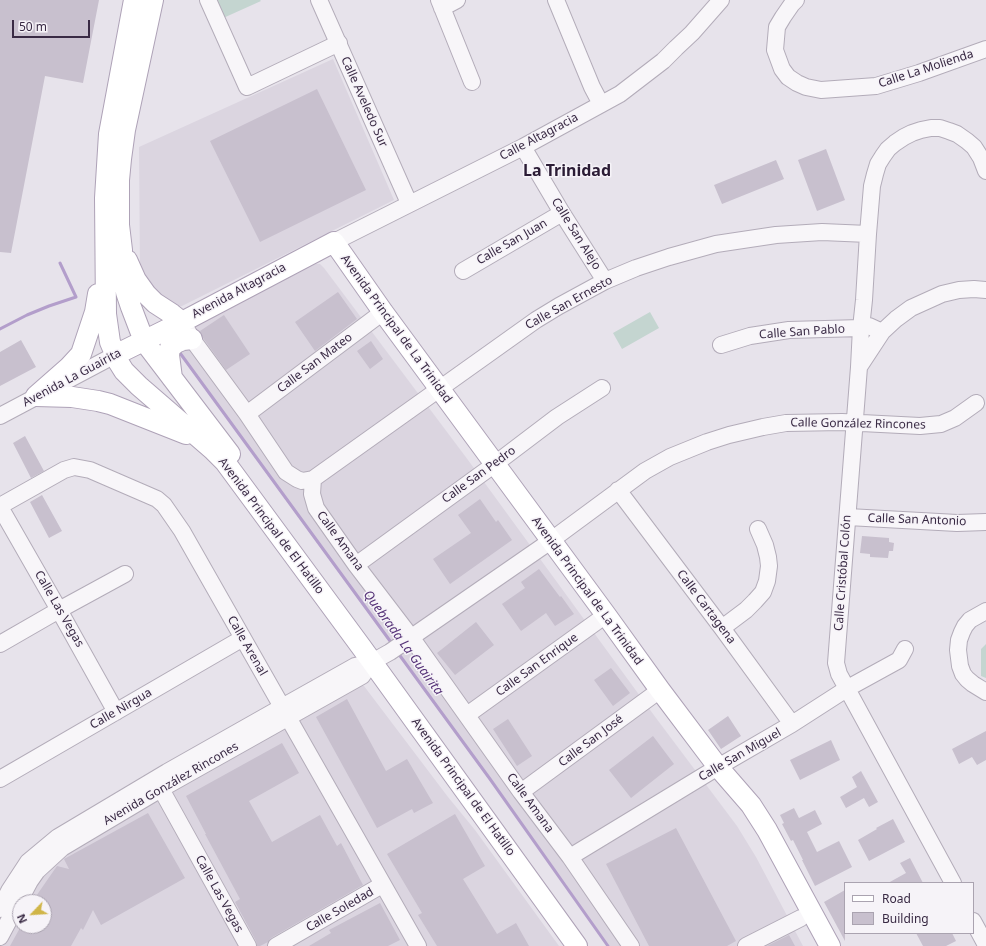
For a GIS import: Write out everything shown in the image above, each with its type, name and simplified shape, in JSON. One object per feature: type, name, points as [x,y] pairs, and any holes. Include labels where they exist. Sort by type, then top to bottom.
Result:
[{"type":"main road","name":"Avenida Principal de El Hatillo","points":[[134,0],[109,134],[105,198],[106,314],[110,342],[115,355],[124,371],[225,462],[381,657],[577,946]]},
{"type":"main road","name":"Avenida Principal de El Hatillo","points":[[153,0],[125,130],[119,180],[119,225],[122,266],[126,292],[144,341],[226,448],[381,657],[591,946]]},
{"type":"main road","name":"Avenida Principal de La Trinidad","points":[[328,244],[378,315],[602,618],[655,693],[714,770],[745,797],[759,816],[830,946]]},
{"type":"main road","name":"Avenida Altagracia","points":[[144,341],[328,244]]},
{"type":"main road","points":[[122,250],[136,280],[146,294],[155,303],[182,322],[170,348],[169,355],[172,378]]},
{"type":"main road","points":[[36,396],[69,368],[81,354],[95,312],[98,291],[105,280],[112,290],[126,325],[132,334],[144,341]]},
{"type":"main road","points":[[170,348],[183,340],[192,339]]},
{"type":"main road","name":"Avenida La Guairita","points":[[115,355],[144,341]]},
{"type":"main road","points":[[36,396],[72,397],[110,404],[199,439]]},
{"type":"main road","name":"Avenida Principal de La Trinidad","points":[[714,770],[719,783],[748,820],[816,946]]},
{"type":"street","points":[[208,0],[246,87],[339,43]]},
{"type":"street","name":"Calle Aveledo Sur","points":[[319,0],[408,203]]},
{"type":"street","points":[[457,0],[441,4],[472,82]]},
{"type":"street","points":[[556,0],[592,87],[601,104]]},
{"type":"street","name":"Calle Altagracia","points":[[328,244],[523,147],[620,94],[662,61],[692,33],[721,0]]},
{"type":"street","name":"Calle La Molienda","points":[[796,0],[782,16],[777,27],[775,50],[788,77],[806,87],[821,90],[876,86],[919,73],[986,49]]},
{"type":"street","name":"Calle Cristóbal Colón","points":[[952,882],[839,674],[836,663],[872,186],[878,164],[888,149],[904,137],[921,130],[940,128],[957,134],[974,147],[981,158],[986,171]]},
{"type":"street","name":"Calle San Alejo","points":[[523,147],[562,213],[605,280]]},
{"type":"street","name":"Calle San Juan","points":[[463,271],[562,213]]},
{"type":"street","name":"Calle San Ernesto","points":[[314,480],[536,320],[605,280],[669,257],[716,244],[790,234],[822,232],[868,234]]},
{"type":"street","points":[[859,367],[880,335],[896,319],[911,308],[942,294],[959,290],[986,290]]},
{"type":"street","name":"Calle San Mateo","points":[[247,414],[378,315]]},
{"type":"street","points":[[182,322],[192,339],[247,414],[286,472],[302,481],[314,480]]},
{"type":"street","points":[[861,328],[868,326],[880,335]]},
{"type":"street","name":"Calle San Pablo","points":[[721,345],[750,336],[788,330],[861,328]]},
{"type":"street","name":"Avenida La Guairita","points":[[0,416],[115,355]]},
{"type":"street","name":"Calle San Pedro","points":[[356,565],[558,417],[602,388]]},
{"type":"street","name":"Calle González Rincones","points":[[546,544],[645,471],[670,457],[707,442],[763,427],[798,422],[854,422],[920,426],[941,424],[955,418],[976,403]]},
{"type":"street","name":"Calle Arenal","points":[[0,507],[64,470],[74,467],[90,470],[157,499],[168,510],[182,531],[418,946]]},
{"type":"street","name":"Calle Amana","points":[[314,480],[312,494],[316,508],[356,565],[467,715],[521,792],[570,857],[631,946]]},
{"type":"street","name":"Calle Cartagena","points":[[618,490],[792,724]]},
{"type":"street","name":"Calle Las Vegas","points":[[0,507],[116,712]]},
{"type":"street","name":"Calle San Antonio","points":[[848,517],[957,523],[986,522]]},
{"type":"street","points":[[722,628],[755,602],[763,592],[767,581],[769,566],[768,557],[765,545],[758,529]]},
{"type":"street","name":"Avenida González Rincones","points":[[0,909],[28,862],[58,837],[158,784],[285,712],[355,666],[381,657],[546,544]]},
{"type":"street","points":[[0,644],[125,574]]},
{"type":"street","points":[[986,611],[970,620],[965,626],[959,640],[958,650],[960,666],[963,674],[973,684],[986,692]]},
{"type":"street","name":"Calle San Enrique","points":[[467,715],[602,618]]},
{"type":"street","name":"Calle Nirgua","points":[[0,779],[242,638]]},
{"type":"street","name":"Calle San Miguel","points":[[570,857],[792,724],[848,688],[899,660],[905,649]]},
{"type":"street","name":"Calle San José","points":[[521,792],[655,693]]},
{"type":"street","name":"Calle Las Vegas","points":[[158,784],[248,946]]},
{"type":"street","name":"Calle Soledad","points":[[276,946],[382,885]]},
{"type":"street","name":"Avenida González Rincones","points":[[0,937],[10,891]]},
{"type":"street","points":[[746,946],[801,918]]},
{"type":"street","points":[[974,923],[986,945]]},
{"type":"shaded area","points":[[213,0],[260,0],[261,1],[221,19]]},
{"type":"shaded area","points":[[333,59],[394,200],[182,306],[170,307],[140,272],[139,147]]},
{"type":"shaded area","points":[[316,264],[320,264],[324,268],[468,460],[656,718],[737,826],[756,857],[803,946],[607,946],[566,884],[173,345],[173,335]]},
{"type":"shaded area","points":[[650,312],[659,328],[622,349],[613,333]]},
{"type":"shaded area","points":[[986,644],[986,678],[981,676],[981,649]]},
{"type":"shaded area","points":[[361,685],[364,686],[448,797],[475,830],[559,946],[0,946],[0,941],[12,920],[12,934],[52,934],[52,894],[28,894],[58,856]]},
{"type":"building","points":[[0,0],[99,0],[83,83],[45,76],[11,253],[0,252]]},
{"type":"building","points":[[317,89],[366,190],[260,242],[210,141]]},
{"type":"building","points":[[826,149],[845,200],[817,211],[798,160]]},
{"type":"building","points":[[776,160],[784,179],[722,204],[714,185]]},
{"type":"building","points":[[338,292],[357,319],[315,351],[295,322]]},
{"type":"building","points":[[224,315],[250,354],[226,370],[203,338],[200,331]]},
{"type":"building","points":[[21,340],[36,367],[0,386],[0,352]]},
{"type":"building","points":[[371,341],[383,359],[370,369],[357,351]]},
{"type":"building","points":[[25,436],[44,471],[31,478],[13,443]]},
{"type":"building","points":[[42,495],[62,531],[49,538],[30,502]]},
{"type":"building","points":[[480,499],[496,522],[498,520],[512,540],[450,584],[433,559],[471,533],[458,515]]},
{"type":"building","points":[[862,536],[889,538],[889,542],[894,543],[893,551],[889,551],[888,558],[870,557],[870,554],[860,553]]},
{"type":"building","points":[[539,569],[574,614],[555,626],[546,613],[521,631],[502,604],[525,588],[521,582]]},
{"type":"building","points":[[476,622],[494,645],[455,675],[437,653]]},
{"type":"building","points":[[611,668],[630,693],[613,706],[594,680]]},
{"type":"building","points":[[347,699],[386,771],[407,759],[433,803],[414,813],[412,809],[377,828],[316,717]]},
{"type":"building","points":[[728,716],[741,736],[721,749],[708,730]]},
{"type":"building","points":[[508,719],[532,756],[517,766],[493,729]]},
{"type":"building","points":[[986,731],[986,760],[977,765],[972,757],[959,764],[952,749]]},
{"type":"building","points":[[653,736],[674,764],[631,798],[609,770]]},
{"type":"building","points":[[831,740],[840,760],[800,780],[790,760]]},
{"type":"building","points":[[282,743],[299,773],[249,801],[272,842],[320,815],[337,846],[341,843],[363,885],[271,938],[268,942],[257,946],[256,941],[235,902],[240,899],[186,796]]},
{"type":"building","points":[[861,771],[878,802],[869,807],[864,798],[846,808],[840,797],[857,787],[852,777]]},
{"type":"building","points":[[794,808],[799,818],[815,810],[822,824],[807,832],[817,852],[839,841],[852,867],[815,886],[793,840],[791,841],[782,824],[784,823],[780,815]]},
{"type":"building","points":[[148,813],[185,878],[101,925],[93,910],[83,930],[81,928],[71,946],[10,946],[17,934],[52,934],[52,894],[38,894],[57,866],[69,869],[64,859]]},
{"type":"building","points":[[455,814],[485,866],[463,879],[497,934],[516,923],[529,946],[437,946],[418,915],[422,913],[387,854]]},
{"type":"building","points":[[893,819],[905,842],[869,861],[858,840]]},
{"type":"building","points":[[676,828],[736,941],[727,946],[649,946],[606,864]]},
{"type":"building","points":[[910,858],[922,882],[890,882],[906,873],[900,863]]},
{"type":"building","points":[[844,891],[845,941],[824,902]]},
{"type":"building","points":[[380,903],[400,940],[388,946],[309,946],[331,933],[329,930]]},
{"type":"building","points":[[917,934],[952,934],[956,941],[946,946],[923,946]]},
{"type":"building","points":[[789,935],[795,946],[767,946]]},
{"type":"waterway","name":"Quebrada La Guairita","points":[[0,329],[27,315],[76,297],[60,263]]},
{"type":"waterway","name":"Quebrada La Guairita","points":[[180,353],[393,645]]},
{"type":"waterway","name":"Quebrada La Guairita","points":[[398,653],[490,779],[608,946]]},
{"type":"district","name":"La Trinidad","points":[[567,171]]}]
